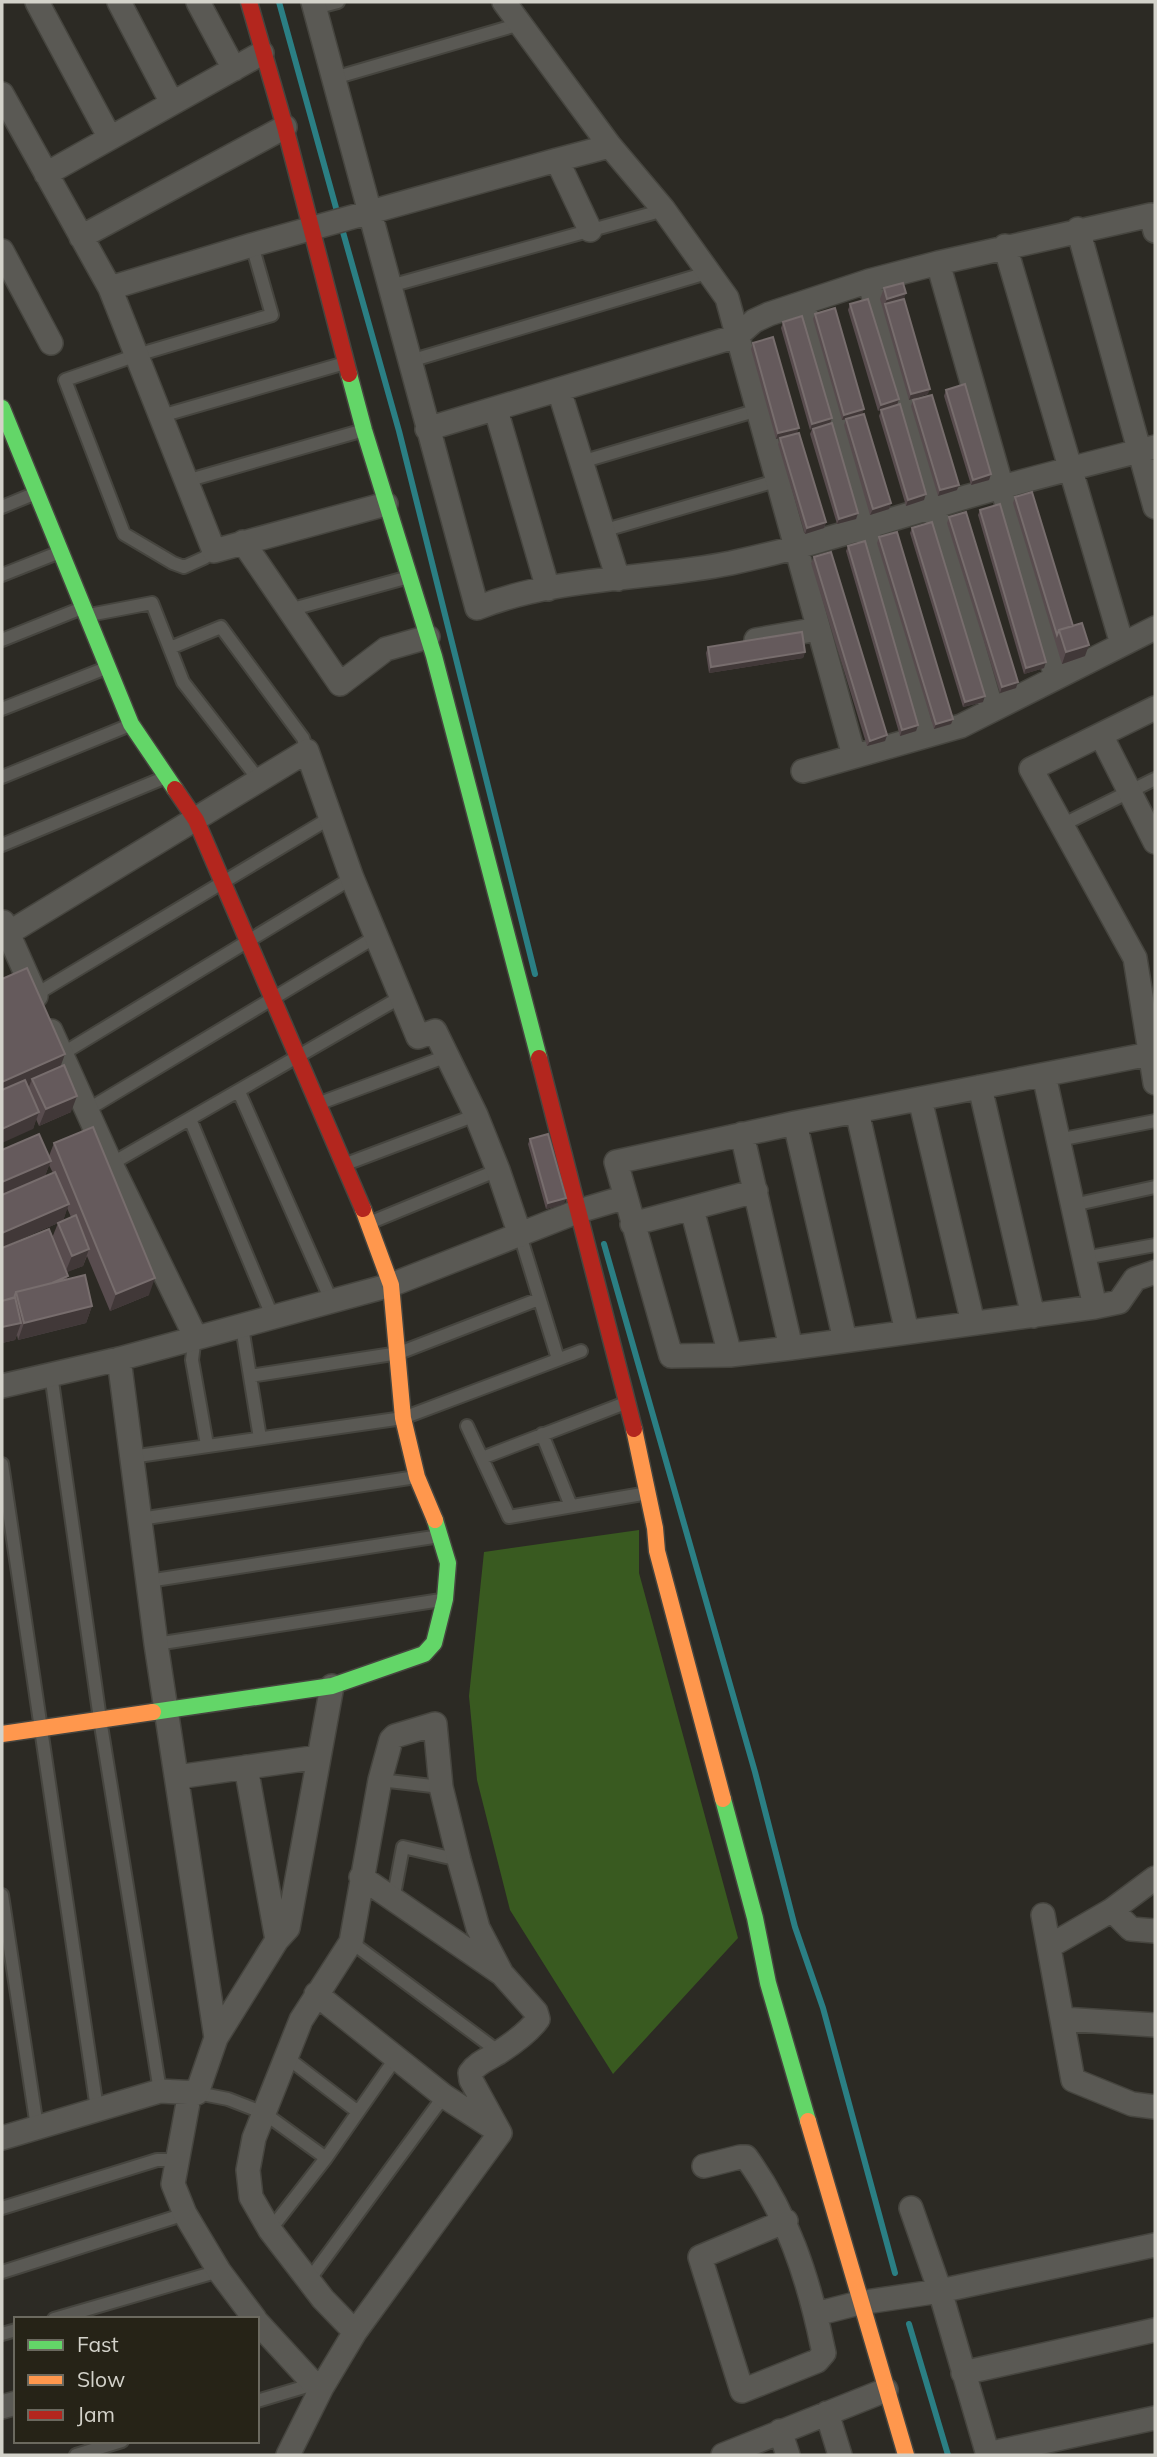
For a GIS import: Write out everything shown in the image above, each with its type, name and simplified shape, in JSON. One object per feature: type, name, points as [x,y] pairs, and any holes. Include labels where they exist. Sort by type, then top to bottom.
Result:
[{"type":"street","points":[[37,2],[110,138]]},
{"type":"street","points":[[119,2],[172,103]]},
{"type":"street","points":[[198,2],[234,69]]},
{"type":"street","points":[[249,2],[285,127],[321,226],[345,363],[428,637],[579,1211],[628,1402],[648,1493],[657,1552],[755,1917],[768,1983],[859,2302],[906,2455]]},
{"type":"street","points":[[504,2],[610,146],[664,210],[727,298],[854,756]]},
{"type":"street","points":[[314,5],[367,213],[390,286],[477,608],[497,600],[548,589],[729,563],[795,548],[1001,487],[1147,449]]},
{"type":"street","points":[[46,174],[262,53]]},
{"type":"street","points":[[2,94],[110,288],[214,551],[386,504]]},
{"type":"street","points":[[81,237],[285,127]]},
{"type":"street","points":[[110,288],[251,245],[610,146]]},
{"type":"street","points":[[557,160],[590,230]]},
{"type":"street","points":[[427,429],[737,336],[761,318],[869,281],[938,262],[1150,215],[1155,231]]},
{"type":"street","points":[[1078,229],[1147,449],[1155,507]]},
{"type":"street","points":[[1005,246],[1122,644]]},
{"type":"street","points":[[2,251],[7,275],[51,343]]},
{"type":"street","points":[[938,262],[1056,677]]},
{"type":"street","points":[[869,281],[992,710]]},
{"type":"street","points":[[803,303],[924,736]]},
{"type":"street","points":[[559,390],[618,579]]},
{"type":"street","points":[[2,408],[7,436],[36,493],[131,724],[197,820],[369,1223],[391,1285],[403,1418],[417,1476],[441,1536],[448,1563],[445,1599],[434,1643],[424,1654],[332,1686],[2,1734]]},
{"type":"street","points":[[496,410],[548,589]]},
{"type":"street","points":[[243,542],[340,684],[386,649],[428,637]]},
{"type":"street","points":[[803,771],[961,726],[1155,628]]},
{"type":"street","points":[[737,644],[818,629]]},
{"type":"street","points":[[1155,708],[1031,769],[1135,958],[1153,1054],[1155,1083]]},
{"type":"street","points":[[1101,735],[1155,842]]},
{"type":"street","points":[[195,1336],[111,1164],[4,930],[197,820],[307,751],[352,878],[418,1037],[435,1031],[476,1115],[520,1235]]},
{"type":"street","points":[[1153,1054],[795,1123],[616,1162],[671,1356],[791,1348],[1095,1307],[1119,1302],[1135,1279],[1155,1272]]},
{"type":"street","points":[[1044,1074],[1095,1307]]},
{"type":"street","points":[[980,1087],[1033,1316]]},
{"type":"street","points":[[920,1099],[973,1324]]},
{"type":"street","points":[[857,1111],[907,1332]]},
{"type":"street","points":[[795,1123],[845,1340]]},
{"type":"street","points":[[742,1134],[791,1348]]},
{"type":"street","points":[[632,1224],[756,1191]]},
{"type":"street","points":[[2,1385],[119,1359],[195,1336],[273,1318],[391,1285],[579,1211],[626,1197]]},
{"type":"street","points":[[692,1209],[730,1354]]},
{"type":"street","points":[[119,1359],[156,1644],[216,2038]]},
{"type":"street","points":[[252,2317],[219,2271],[185,2214],[173,2184],[193,2092],[216,2038],[276,1940],[290,1923],[332,1686]]},
{"type":"street","points":[[355,2332],[270,2230],[251,2197],[248,2170],[254,2138],[300,2020],[352,1942],[361,1877],[380,1780],[394,1736],[435,1724],[441,1787],[459,1860],[478,1928],[502,1974]]},
{"type":"street","points":[[177,1777],[319,1757]]},
{"type":"street","points":[[246,1767],[276,1940]]},
{"type":"street","points":[[361,1877],[502,1974],[536,2012],[538,2019],[534,2025],[470,2073],[471,2080],[500,2133]]},
{"type":"street","points":[[1050,1946],[1112,1910],[1155,1878]]},
{"type":"street","points":[[1112,1910],[1131,1928],[1155,1931]]},
{"type":"street","points":[[1043,1915],[1073,2080],[1132,2104],[1155,2107]]},
{"type":"street","points":[[316,1994],[395,2059],[500,2133]]},
{"type":"street","points":[[1062,2019],[1155,2025]]},
{"type":"street","points":[[2,2138],[160,2091],[193,2092]]},
{"type":"street","points":[[287,2455],[318,2386],[500,2133]]},
{"type":"street","points":[[704,2166],[746,2157],[786,2221],[806,2276],[824,2353],[817,2361],[742,2390],[700,2257],[786,2221]]},
{"type":"street","points":[[911,2208],[940,2291],[987,2455],[1155,2418]]},
{"type":"street","points":[[816,2314],[859,2302],[940,2291],[1155,2245]]},
{"type":"street","points":[[259,2326],[318,2386]]},
{"type":"street","points":[[963,2373],[1155,2330]]},
{"type":"street","points":[[723,2455],[886,2390]]},
{"type":"street","points":[[827,2413],[840,2455]]},
{"type":"street","points":[[780,2431],[788,2455]]},
{"type":"lane","points":[[314,5],[338,2]]},
{"type":"lane","points":[[334,78],[520,24]]},
{"type":"lane","points":[[390,286],[664,210]]},
{"type":"lane","points":[[214,551],[184,567],[124,534],[65,380],[136,355],[272,315],[251,245]]},
{"type":"lane","points":[[410,361],[710,272]]},
{"type":"lane","points":[[161,416],[345,363]]},
{"type":"lane","points":[[581,462],[758,410]]},
{"type":"lane","points":[[186,481],[364,430]]},
{"type":"lane","points":[[602,531],[776,481]]},
{"type":"lane","points":[[2,507],[36,493]]},
{"type":"lane","points":[[2,575],[60,552]]},
{"type":"lane","points":[[289,610],[409,577]]},
{"type":"lane","points":[[2,640],[84,611],[152,603],[183,682],[259,780]]},
{"type":"lane","points":[[170,648],[221,627],[303,738],[307,751]]},
{"type":"lane","points":[[2,709],[106,667]]},
{"type":"lane","points":[[2,777],[131,724]]},
{"type":"lane","points":[[2,845],[167,777]]},
{"type":"lane","points":[[1062,825],[1155,779]]},
{"type":"lane","points":[[35,995],[330,818]]},
{"type":"lane","points":[[62,1054],[352,878]]},
{"type":"lane","points":[[87,1110],[377,936]]},
{"type":"lane","points":[[111,1164],[401,997]]},
{"type":"lane","points":[[319,1103],[447,1056]]},
{"type":"lane","points":[[239,1092],[331,1300]]},
{"type":"lane","points":[[345,1165],[476,1115]]},
{"type":"lane","points":[[190,1119],[273,1318]]},
{"type":"lane","points":[[1058,1140],[1155,1121]]},
{"type":"lane","points":[[369,1223],[498,1170]]},
{"type":"lane","points":[[1073,1205],[1155,1187]]},
{"type":"lane","points":[[520,1235],[558,1359]]},
{"type":"lane","points":[[1084,1258],[1155,1245]]},
{"type":"lane","points":[[250,1376],[399,1353],[539,1299]]},
{"type":"lane","points":[[242,1326],[260,1438]]},
{"type":"lane","points":[[195,1336],[192,1360],[207,1445]]},
{"type":"lane","points":[[131,1457],[403,1418],[581,1351]]},
{"type":"lane","points":[[51,1374],[100,1719],[160,2091]]},
{"type":"lane","points":[[482,1458],[628,1402]]},
{"type":"lane","points":[[467,1426],[509,1517],[648,1493]]},
{"type":"lane","points":[[542,1434],[571,1506]]},
{"type":"lane","points":[[2,1464],[97,2109]]},
{"type":"lane","points":[[139,1519],[417,1476]]},
{"type":"lane","points":[[148,1581],[441,1536]]},
{"type":"lane","points":[[156,1644],[445,1599]]},
{"type":"lane","points":[[380,1780],[441,1787]]},
{"type":"lane","points":[[393,1900],[403,1847],[459,1860]]},
{"type":"lane","points":[[2,1895],[37,2127]]},
{"type":"lane","points":[[352,1942],[499,2052]]},
{"type":"lane","points":[[285,2056],[358,2112]]},
{"type":"lane","points":[[270,2230],[326,2158],[395,2059]]},
{"type":"lane","points":[[193,2092],[228,2099],[264,2113],[326,2158]]},
{"type":"lane","points":[[309,2280],[444,2096]]},
{"type":"lane","points":[[2,2208],[157,2160],[177,2160]]},
{"type":"lane","points":[[2,2272],[185,2214]]},
{"type":"lane","points":[[61,2317],[219,2271]]},
{"type":"lane","points":[[259,2401],[318,2386]]},
{"type":"lane","points":[[75,2455],[115,2443]]},
{"type":"green space","points":[[639,1530],[639,1573],[738,1938],[613,2074],[510,1910],[477,1780],[469,1696],[484,1552]]},
{"type":"building","points":[[903,283],[906,293],[887,299],[884,288]]},
{"type":"building","points":[[868,299],[899,399],[881,405],[850,304]]},
{"type":"building","points":[[904,299],[930,389],[911,394],[885,304]]},
{"type":"building","points":[[835,308],[864,409],[844,415],[815,314]]},
{"type":"building","points":[[802,316],[832,418],[812,424],[783,322]]},
{"type":"building","points":[[773,337],[799,428],[778,433],[753,343]]},
{"type":"building","points":[[965,384],[991,474],[973,480],[946,390]]},
{"type":"building","points":[[932,395],[959,485],[940,490],[913,400]]},
{"type":"building","points":[[900,404],[926,494],[908,500],[881,410]]},
{"type":"building","points":[[864,414],[891,503],[873,509],[846,419]]},
{"type":"building","points":[[832,423],[858,513],[839,519],[813,429]]},
{"type":"building","points":[[799,433],[826,522],[807,528],[780,438]]},
{"type":"building","points":[[1032,492],[1073,626],[1059,630],[1057,635],[1015,497]]},
{"type":"building","points":[[1000,504],[1046,662],[1026,668],[980,510]]},
{"type":"building","points":[[966,512],[1018,682],[1002,687],[949,517]]},
{"type":"building","points":[[932,522],[985,696],[965,702],[912,528]]},
{"type":"building","points":[[897,532],[953,719],[936,724],[879,537]]},
{"type":"building","points":[[865,541],[918,725],[902,730],[848,546]]},
{"type":"building","points":[[831,552],[887,735],[870,741],[814,557]]},
{"type":"building","points":[[1082,623],[1089,645],[1066,652],[1059,630]]},
{"type":"building","points":[[802,632],[805,652],[711,667],[708,647]]},
{"type":"building","points":[[27,968],[65,1054],[2,1082],[2,979]]},
{"type":"building","points":[[64,1065],[77,1096],[46,1109],[32,1079]]},
{"type":"building","points":[[25,1080],[39,1112],[2,1129],[2,1090]]},
{"type":"building","points":[[93,1127],[155,1278],[116,1294],[54,1143]]},
{"type":"building","points":[[39,1134],[51,1161],[2,1182],[2,1150]]},
{"type":"building","points":[[548,1134],[566,1198],[548,1203],[530,1139]]},
{"type":"building","points":[[55,1172],[69,1204],[2,1233],[2,1195]]},
{"type":"building","points":[[76,1215],[89,1249],[72,1256],[58,1223]]},
{"type":"building","points":[[49,1229],[68,1276],[16,1292],[14,1298],[2,1301],[2,1248]]},
{"type":"building","points":[[85,1275],[92,1306],[24,1323],[16,1292]]},
{"type":"building","points":[[15,1297],[21,1323],[2,1327],[2,1301]]},
{"type":"waterway","points":[[279,2],[338,215]]},
{"type":"waterway","points":[[341,225],[399,431],[535,974]]},
{"type":"waterway","points":[[604,1244],[755,1772],[795,1927],[823,2008],[895,2273]]},
{"type":"waterway","points":[[909,2324],[948,2455]]},
{"type":"traffic: fast","points":[[349,374],[434,656],[539,1058]]},
{"type":"traffic: fast","points":[[2,408],[131,724],[175,789]]},
{"type":"traffic: fast","points":[[153,1712],[332,1686],[424,1654],[434,1643],[445,1599],[448,1563],[435,1520]]},
{"type":"traffic: fast","points":[[723,1799],[755,1918],[768,1983],[808,2121]]},
{"type":"traffic: slow","points":[[363,1209],[391,1285],[403,1418],[417,1477],[435,1520]]},
{"type":"traffic: slow","points":[[634,1429],[655,1528],[657,1551],[723,1799]]},
{"type":"traffic: slow","points":[[2,1734],[153,1712]]},
{"type":"traffic: slow","points":[[808,2121],[906,2455]]},
{"type":"traffic: jam","points":[[249,2],[285,127],[349,374]]},
{"type":"traffic: jam","points":[[175,789],[196,820],[363,1209]]},
{"type":"traffic: jam","points":[[539,1058],[634,1429]]}]
